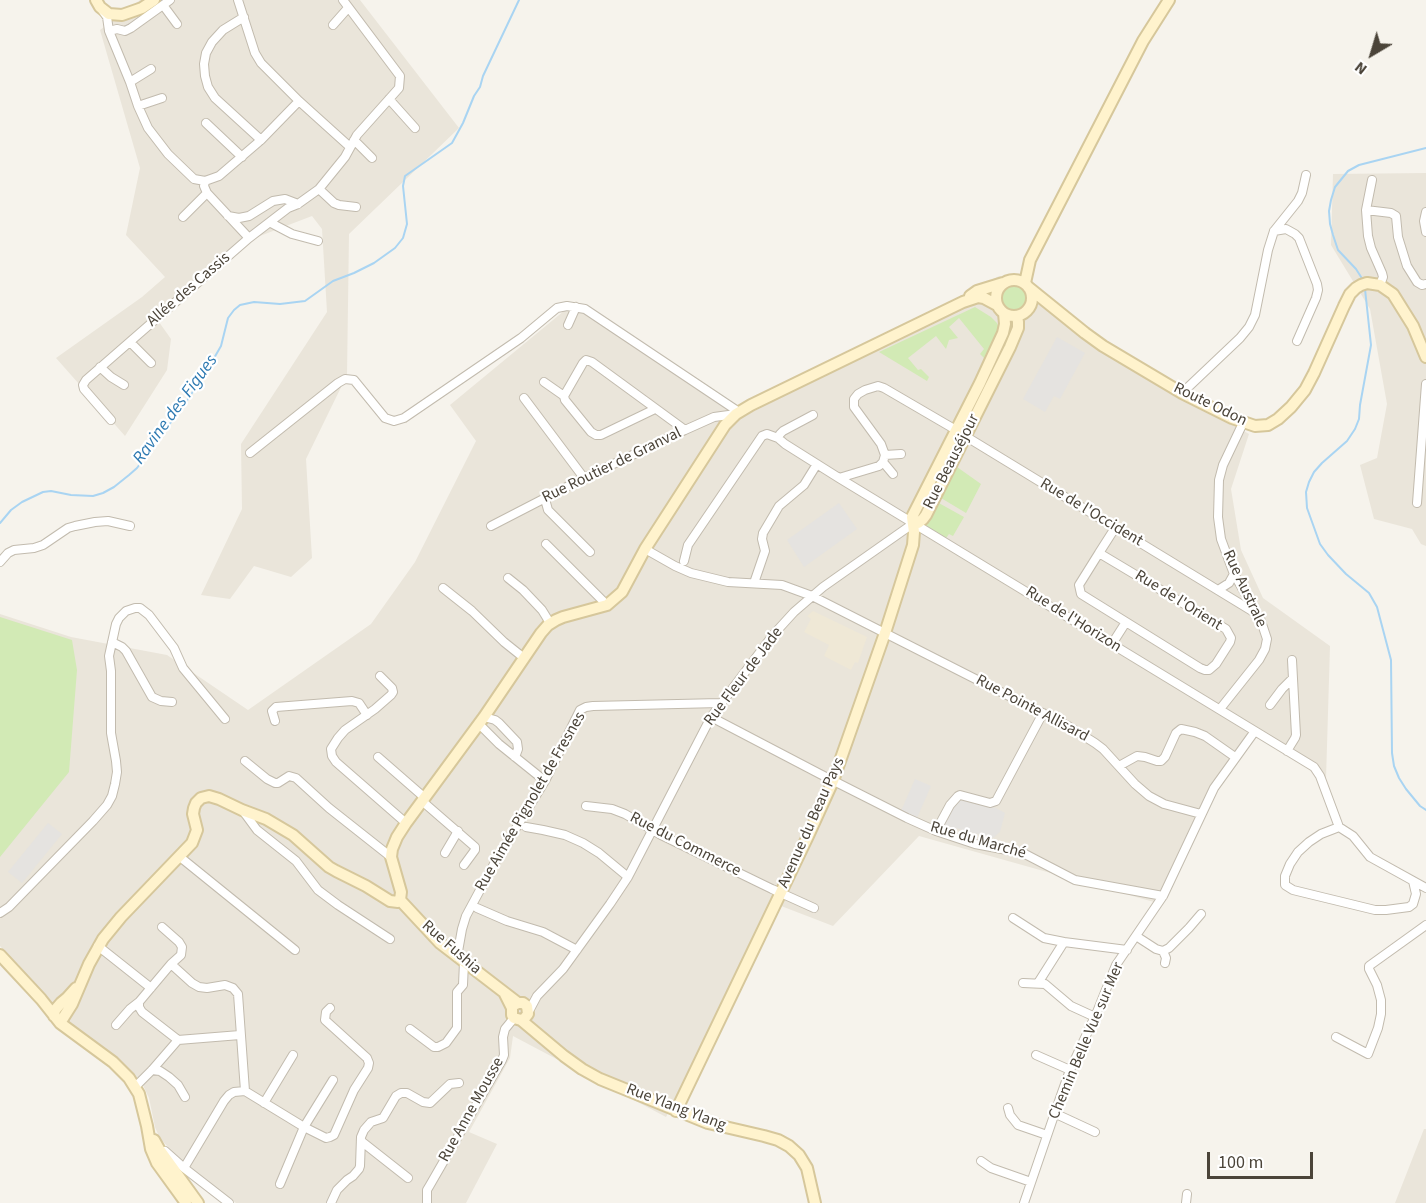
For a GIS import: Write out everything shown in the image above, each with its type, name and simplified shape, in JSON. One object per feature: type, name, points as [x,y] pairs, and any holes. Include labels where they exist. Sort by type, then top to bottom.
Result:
[{"type":"street","points":[[238,0],[255,53],[261,63],[299,101],[372,158]]},
{"type":"street","points":[[343,0],[400,76],[399,88],[389,99],[415,128]]},
{"type":"street","points":[[1001,309],[996,292],[1030,260],[1143,41],[1169,0]]},
{"type":"street","points":[[98,4],[110,14],[122,15],[162,2]]},
{"type":"street","points":[[162,2],[177,24]]},
{"type":"street","points":[[113,30],[125,31],[162,2]]},
{"type":"street","points":[[98,4],[113,30],[138,106],[148,128],[168,154],[194,179],[205,181],[219,176],[261,140],[299,101]]},
{"type":"street","points":[[333,25],[348,8]]},
{"type":"street","points":[[113,30],[116,14]]},
{"type":"street","points":[[244,17],[223,30],[212,42],[206,53],[205,76],[208,87],[216,98],[261,140]]},
{"type":"street","points":[[130,82],[151,69]]},
{"type":"street","points":[[138,106],[162,99]]},
{"type":"street","name":"Allée des Cassis","points":[[111,420],[84,389],[83,385],[86,380],[249,238],[288,208],[298,204],[319,189],[389,99]]},
{"type":"street","points":[[206,123],[242,157]]},
{"type":"street","points":[[1182,393],[1249,327],[1255,315],[1268,249],[1274,231],[1298,201],[1305,176]]},
{"type":"street","points":[[1372,180],[1366,210],[1371,248],[1383,277],[1380,285],[1395,297],[1413,326],[1426,357]]},
{"type":"street","points":[[205,181],[204,186],[207,193],[249,238]]},
{"type":"street","points":[[319,189],[334,203],[356,207]]},
{"type":"street","points":[[183,217],[207,193]]},
{"type":"street","points":[[228,216],[239,218],[249,216],[273,201],[285,199],[298,204]]},
{"type":"street","points":[[1366,210],[1391,213],[1396,216],[1398,237],[1407,266],[1418,282],[1422,285],[1426,284]]},
{"type":"street","points":[[1426,212],[1424,221],[1426,232]]},
{"type":"street","points":[[271,223],[292,234],[318,241]]},
{"type":"street","points":[[1274,231],[1286,229],[1299,238],[1317,284],[1316,298],[1298,341]]},
{"type":"street","points":[[1026,285],[1030,260]]},
{"type":"street","points":[[963,302],[978,297],[984,298],[1010,316],[1017,316],[1030,306],[1032,296],[1026,285],[1020,281],[1006,281]]},
{"type":"street","name":"Rue Routier de Granval","points":[[607,605],[622,592],[645,549],[725,425],[737,413],[963,302],[977,291],[1006,281]]},
{"type":"street","name":"Route Odon","points":[[1026,285],[1103,346],[1182,393],[1243,423],[1255,426],[1268,425],[1278,419],[1305,390],[1350,294],[1367,283],[1380,285]]},
{"type":"street","points":[[250,453],[345,379],[354,380],[385,418],[400,420],[521,338],[557,308],[567,306],[585,309],[737,413]]},
{"type":"street","points":[[568,325],[576,307]]},
{"type":"street","name":"Rue Beauséjour","points":[[961,433],[1003,333],[1005,324],[1001,309]]},
{"type":"street","name":"Route Odon","points":[[1027,310],[1048,309],[1064,317]]},
{"type":"street","name":"Rue Beauséjour","points":[[914,523],[912,517],[915,509],[1010,347],[1018,328],[1017,316]]},
{"type":"street","points":[[130,342],[151,363]]},
{"type":"street","points":[[564,396],[586,360],[592,362],[686,430]]},
{"type":"street","points":[[100,367],[124,385]]},
{"type":"street","points":[[544,382],[564,396],[591,432],[596,435],[601,435],[655,409]]},
{"type":"street","points":[[1417,503],[1426,384]]},
{"type":"street","name":"Rue de l'Occident","points":[[884,458],[881,444],[853,404],[858,394],[872,387],[884,387],[892,391],[1257,614]]},
{"type":"street","points":[[524,398],[584,478]]},
{"type":"street","name":"Rue Routier de Granval","points":[[490,526],[584,478],[714,417],[737,413]]},
{"type":"street","points":[[684,561],[688,545],[762,436],[767,434],[778,438],[783,431],[813,415]]},
{"type":"street","name":"Rue Australe","points":[[1220,709],[1258,660],[1265,649],[1267,639],[1261,621],[1234,574],[1221,539],[1218,517],[1219,480],[1223,465],[1243,423]]},
{"type":"street","name":"Rue de l'Horizon","points":[[778,438],[839,478],[1309,764],[1317,771],[1340,827],[1353,836],[1370,857],[1426,888]]},
{"type":"street","points":[[839,478],[874,468],[884,458],[902,454]]},
{"type":"street","points":[[884,458],[893,474]]},
{"type":"street","points":[[754,583],[765,551],[763,533],[779,506],[804,485],[817,464]]},
{"type":"street","points":[[545,499],[548,510],[590,552]]},
{"type":"street","points":[[0,562],[14,550],[43,545],[68,528],[75,526],[108,521],[130,526]]},
{"type":"street","name":"Rue Fleur de Jade","points":[[521,1011],[563,969],[628,877],[711,717],[773,636],[812,596],[914,523]]},
{"type":"street","name":"Avenue du Beau Pays","points":[[676,1111],[833,780],[885,633],[914,542],[914,523]]},
{"type":"street","name":"Rue de l'Orient","points":[[1099,553],[1229,633],[1230,642],[1216,664],[1209,670],[1205,670],[1085,597],[1079,590],[1080,581],[1115,528]]},
{"type":"street","points":[[57,1019],[72,1004],[98,946],[121,917],[192,843],[196,834],[194,808],[201,798],[209,796],[219,799],[266,819],[284,829],[336,872],[366,886],[390,901],[398,902],[401,892],[391,857],[397,837],[406,823],[550,623],[563,617],[607,605],[546,544]]},
{"type":"street","name":"Rue Pointe Allisard","points":[[645,549],[683,570],[728,582],[782,585],[812,596],[1043,713],[1095,743],[1142,791],[1156,800],[1172,807],[1201,814]]},
{"type":"street","points":[[1218,590],[1229,583],[1234,574]]},
{"type":"street","points":[[508,578],[524,590],[550,623]]},
{"type":"street","points":[[442,588],[472,611],[524,658]]},
{"type":"street","points":[[0,913],[9,907],[93,821],[112,796],[117,772],[110,719],[109,656],[116,624],[122,614],[135,608],[145,611],[174,648],[183,668],[225,719]]},
{"type":"street","points":[[1112,644],[1126,622]]},
{"type":"street","points":[[112,642],[126,651],[152,697],[158,701],[172,702]]},
{"type":"street","points":[[1287,751],[1296,735],[1292,660]]},
{"type":"street","points":[[380,676],[393,692],[367,715],[345,730],[331,749],[332,756],[406,823]]},
{"type":"street","points":[[1270,705],[1292,679]]},
{"type":"street","points":[[274,721],[272,711],[276,707],[352,701],[359,704],[367,715]]},
{"type":"street","name":"Rue Aimée Pignolet de Fresnes","points":[[411,1029],[434,1047],[438,1047],[446,1043],[457,1028],[457,992],[463,986],[462,929],[466,916],[494,864],[545,781],[580,710],[586,707],[720,703]]},
{"type":"street","points":[[936,831],[955,799],[960,795],[990,802],[998,799],[1043,713]]},
{"type":"street","name":"Rue du Marché","points":[[711,717],[936,831],[975,844],[1023,853],[1080,881],[1163,896]]},
{"type":"street","points":[[481,720],[499,723],[517,742],[518,749],[515,757]]},
{"type":"street","points":[[481,720],[499,744],[545,781]]},
{"type":"street","points":[[1119,766],[1137,756],[1161,761],[1176,733],[1181,729],[1204,736],[1235,757]]},
{"type":"street","name":"Chemin Belle Vue sur Mer","points":[[1024,1203],[1070,1070],[1116,965],[1163,896],[1214,788],[1255,731]]},
{"type":"street","points":[[378,757],[474,846],[475,849],[464,865]]},
{"type":"street","points":[[245,761],[275,783],[289,776],[296,778],[329,808],[391,857]]},
{"type":"street","name":"Rue du Commerce","points":[[586,807],[612,809],[814,908]]},
{"type":"street","points":[[242,810],[257,830],[296,861],[318,890],[390,939]]},
{"type":"street","points":[[526,827],[565,836],[583,843],[628,877]]},
{"type":"street","points":[[1340,827],[1321,834],[1298,852],[1285,876],[1285,885],[1293,890],[1375,910],[1386,910],[1409,907],[1413,904],[1416,894],[1413,881]]},
{"type":"street","points":[[445,853],[458,831]]},
{"type":"street","points":[[180,857],[295,950]]},
{"type":"street","name":"Rue Fushia","points":[[400,900],[433,936],[505,994],[521,1011]]},
{"type":"street","points":[[477,908],[507,921],[543,932],[577,950]]},
{"type":"street","points":[[1136,936],[1163,951],[1169,948],[1201,914]]},
{"type":"street","points":[[1013,918],[1044,938],[1127,950]]},
{"type":"street","points":[[1336,1038],[1368,1054],[1381,1014],[1381,1000],[1369,966],[1426,925]]},
{"type":"street","points":[[116,1025],[181,955],[182,947],[179,942],[162,927]]},
{"type":"street","points":[[1038,983],[1064,942]]},
{"type":"street","points":[[98,946],[151,988]]},
{"type":"street","points":[[1163,951],[1166,958],[1165,963]]},
{"type":"street","points":[[0,955],[57,1019],[123,1071],[135,1086],[142,1103],[148,1138],[157,1163],[186,1203]]},
{"type":"street","points":[[171,964],[199,987],[225,985],[236,990],[245,1091]]},
{"type":"street","points":[[57,1019],[55,1010],[74,992],[83,978]]},
{"type":"street","points":[[1023,982],[1045,984],[1071,1006],[1095,1017]]},
{"type":"street","points":[[41,999],[51,1004],[61,1003]]},
{"type":"street","points":[[139,1002],[142,1012],[178,1040],[240,1035]]},
{"type":"street","points":[[184,1168],[224,1101],[234,1092],[245,1091],[326,1138],[334,1135],[369,1063],[367,1058],[326,1020],[326,1012],[330,1008]]},
{"type":"street","name":"Rue Ylang Ylang","points":[[521,1011],[545,1040],[582,1069],[600,1079],[708,1123],[764,1136],[789,1146],[800,1155],[807,1168],[815,1203]]},
{"type":"street","name":"Rue Anne Mousse","points":[[427,1203],[430,1185],[502,1060],[505,1029],[521,1011]]},
{"type":"street","points":[[135,1086],[178,1040]]},
{"type":"street","points":[[264,1103],[293,1055]]},
{"type":"street","points":[[1036,1055],[1070,1070]]},
{"type":"street","points":[[152,1070],[160,1071],[174,1081],[185,1097]]},
{"type":"street","points":[[280,1184],[304,1127],[333,1080]]},
{"type":"street","points":[[331,1203],[337,1190],[359,1169],[362,1133],[374,1120],[383,1118],[396,1096],[407,1092],[428,1103],[450,1084],[459,1083]]},
{"type":"street","points":[[1008,1108],[1010,1115],[1018,1125],[1047,1135]]},
{"type":"street","points":[[1054,1113],[1095,1132]]},
{"type":"street","points":[[147,1126],[159,1149],[198,1203]]},
{"type":"street","points":[[153,1137],[170,1156],[229,1203]]},
{"type":"street","points":[[361,1141],[408,1178]]},
{"type":"street","points":[[981,1161],[991,1168],[1031,1182]]},
{"type":"street","points":[[1186,1203],[1187,1194]]},
{"type":"shaded area","name":"Ravine des Figues","points":[[140,0],[360,0],[459,128],[349,234],[347,375],[306,459],[312,558],[291,577],[254,566],[230,599],[201,595],[242,509],[241,444],[327,312],[322,229],[312,216],[239,244],[159,322],[171,339],[167,370],[125,436],[56,358],[142,297],[165,277],[126,235],[140,168],[100,30]]},
{"type":"shaded area","points":[[1426,173],[1426,546],[1421,544],[1412,529],[1374,519],[1360,465],[1377,458],[1387,404],[1370,309],[1331,245],[1333,174]]},
{"type":"shaded area","points":[[999,276],[1181,395],[1249,434],[1231,489],[1241,550],[1263,598],[1330,646],[1326,779],[1255,736],[1212,799],[1161,904],[919,836],[833,926],[776,904],[666,1117],[513,1036],[510,1058],[469,1132],[497,1144],[466,1203],[236,1203],[187,1165],[160,1139],[149,1098],[142,1083],[132,1072],[65,1021],[0,946],[0,614],[71,637],[167,655],[248,710],[371,624],[415,562],[476,441],[450,405],[576,301],[745,416]]},
{"type":"shaded area","points":[[1057,337],[1085,353],[1060,399],[1054,396],[1045,412],[1023,399]]},
{"type":"shaded area","points":[[839,503],[857,529],[804,567],[787,540]]},
{"type":"shaded area","points":[[813,611],[867,637],[858,663],[855,662],[851,670],[824,656],[829,645],[804,632],[811,619],[807,616]]},
{"type":"shaded area","points":[[915,779],[931,786],[917,818],[901,811]]},
{"type":"shaded area","points":[[958,800],[996,808],[1005,813],[1000,832],[993,838],[944,825],[953,805]]},
{"type":"shaded area","points":[[48,823],[62,834],[22,883],[8,872]]},
{"type":"shaded area","points":[[1424,1129],[1426,1129],[1426,1203],[1395,1203]]},
{"type":"green space","points":[[1014,284],[1024,288],[1028,298],[1024,308],[1014,312],[1004,308],[1000,298],[1004,288]]},
{"type":"green space","points":[[975,307],[991,317],[999,328],[984,358],[980,354],[984,349],[959,318],[949,327],[958,338],[949,340],[946,349],[936,336],[908,358],[918,370],[921,369],[929,377],[927,381],[879,352]]},
{"type":"green space","points":[[957,467],[981,484],[966,513],[941,498],[940,494],[954,468]]},
{"type":"green space","points":[[937,502],[964,517],[953,536],[949,534],[946,538],[924,524]]},
{"type":"green space","points":[[0,617],[72,640],[77,670],[69,772],[0,857]]},
{"type":"waterway","name":"Ravine des Figues","points":[[0,523],[11,510],[22,502],[43,492],[93,496],[114,487],[137,468],[206,372],[221,346],[228,318],[240,305],[254,302],[280,304],[305,301],[333,281],[374,263],[395,248],[403,238],[407,224],[403,186],[405,176],[452,143],[519,0]]},
{"type":"waterway","points":[[1363,280],[1338,250],[1333,235],[1329,211],[1335,187],[1348,171],[1359,165],[1426,148]]},
{"type":"waterway","points":[[1365,289],[1371,345],[1359,419],[1347,441],[1314,472],[1306,492],[1307,508],[1320,544],[1346,574],[1369,593],[1377,607],[1391,660],[1394,766],[1406,789],[1426,810]]}]
